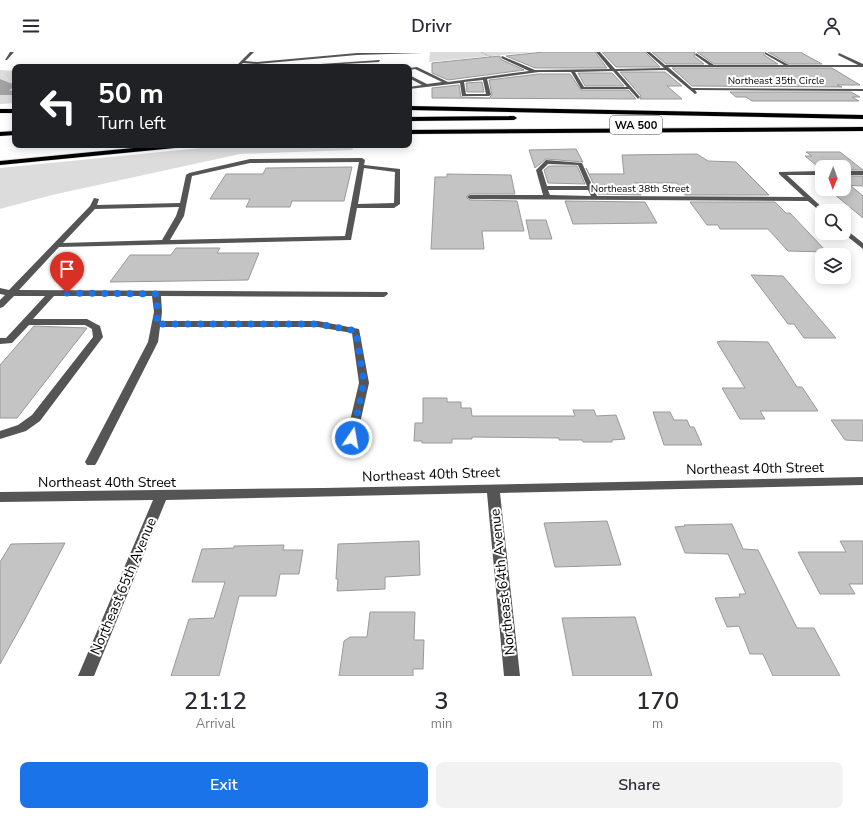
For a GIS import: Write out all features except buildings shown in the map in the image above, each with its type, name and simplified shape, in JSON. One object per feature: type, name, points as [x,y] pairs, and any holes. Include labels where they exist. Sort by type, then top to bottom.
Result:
[{"type":"highway","points":[[412,108],[863,118]]},
{"type":"highway","points":[[0,111],[12,111]]},
{"type":"highway","points":[[412,119],[520,118]]},
{"type":"highway","name":"WA 500","points":[[558,118],[863,118]]},
{"type":"highway","name":"WA 500","points":[[412,126],[863,128]]},
{"type":"highway","points":[[412,132],[863,128]]},
{"type":"highway","points":[[0,134],[12,133]]},
{"type":"highway","points":[[0,142],[12,141]]},
{"type":"highway","points":[[0,163],[154,148]]},
{"type":"street","points":[[6,59],[12,52]]},
{"type":"street","points":[[242,62],[252,52]]},
{"type":"street","points":[[598,52],[613,70],[619,74],[638,98]]},
{"type":"street","points":[[648,52],[690,89],[699,95]]},
{"type":"street","points":[[242,62],[266,62],[358,54],[420,53]]},
{"type":"street","points":[[696,54],[713,66]]},
{"type":"street","points":[[766,54],[788,66]]},
{"type":"street","points":[[839,54],[863,66]]},
{"type":"street","points":[[502,57],[534,72]]},
{"type":"street","points":[[330,64],[383,60]]},
{"type":"street","points":[[664,66],[863,66]]},
{"type":"street","points":[[412,69],[416,68],[447,83]]},
{"type":"street","points":[[572,70],[583,88],[630,88]]},
{"type":"street","points":[[412,90],[447,83],[534,72],[572,70],[669,71]]},
{"type":"street","points":[[412,78],[427,86]]},
{"type":"street","points":[[462,81],[464,95],[489,95],[485,78]]},
{"type":"street","name":"Northeast 35th Circle","points":[[690,89],[863,90]]},
{"type":"street","points":[[59,244],[165,242],[348,238],[362,160],[250,161],[189,175],[180,216],[165,242]]},
{"type":"street","points":[[547,198],[538,170],[546,162],[573,162],[580,164],[596,198]]},
{"type":"street","points":[[354,206],[396,205],[398,170],[361,166]]},
{"type":"street","points":[[815,173],[781,172],[815,204]]},
{"type":"street","points":[[851,173],[863,173]]},
{"type":"street","points":[[544,188],[591,188]]},
{"type":"street","name":"Northeast 38th Street","points":[[470,197],[810,199]]},
{"type":"street","points":[[0,305],[93,207],[96,199]]},
{"type":"street","points":[[93,207],[183,205]]},
{"type":"street","points":[[851,236],[863,247]]},
{"type":"street","points":[[0,291],[11,293],[384,294]]},
{"type":"street","points":[[0,341],[10,341],[52,293]]},
{"type":"street","points":[[91,462],[153,342],[158,312],[156,294]]},
{"type":"street","points":[[0,436],[22,428],[36,418],[98,337],[97,328],[87,322],[26,322]]},
{"type":"street","points":[[156,324],[318,324],[356,331],[364,382],[352,438]]},
{"type":"street","name":"Northeast 40th Street","points":[[0,497],[161,497],[493,488],[863,481]]},
{"type":"street","name":"Northeast 64th Avenue","points":[[493,488],[512,676]]},
{"type":"street","name":"Northeast 65th Avenue","points":[[86,676],[161,497]]},
{"type":"shaded area","points":[[430,52],[535,52],[429,62]]},
{"type":"shaded area","points":[[0,70],[12,71],[12,103],[0,104]]},
{"type":"shaded area","points":[[0,79],[12,84],[12,88],[9,90],[12,91],[12,95],[0,95]]},
{"type":"shaded area","points":[[201,148],[353,148],[352,150],[240,154],[52,195],[0,209],[0,168]]},
{"type":"route","points":[[67,293],[156,294],[158,312],[156,324],[318,324],[356,331],[364,382],[352,438]]}]
